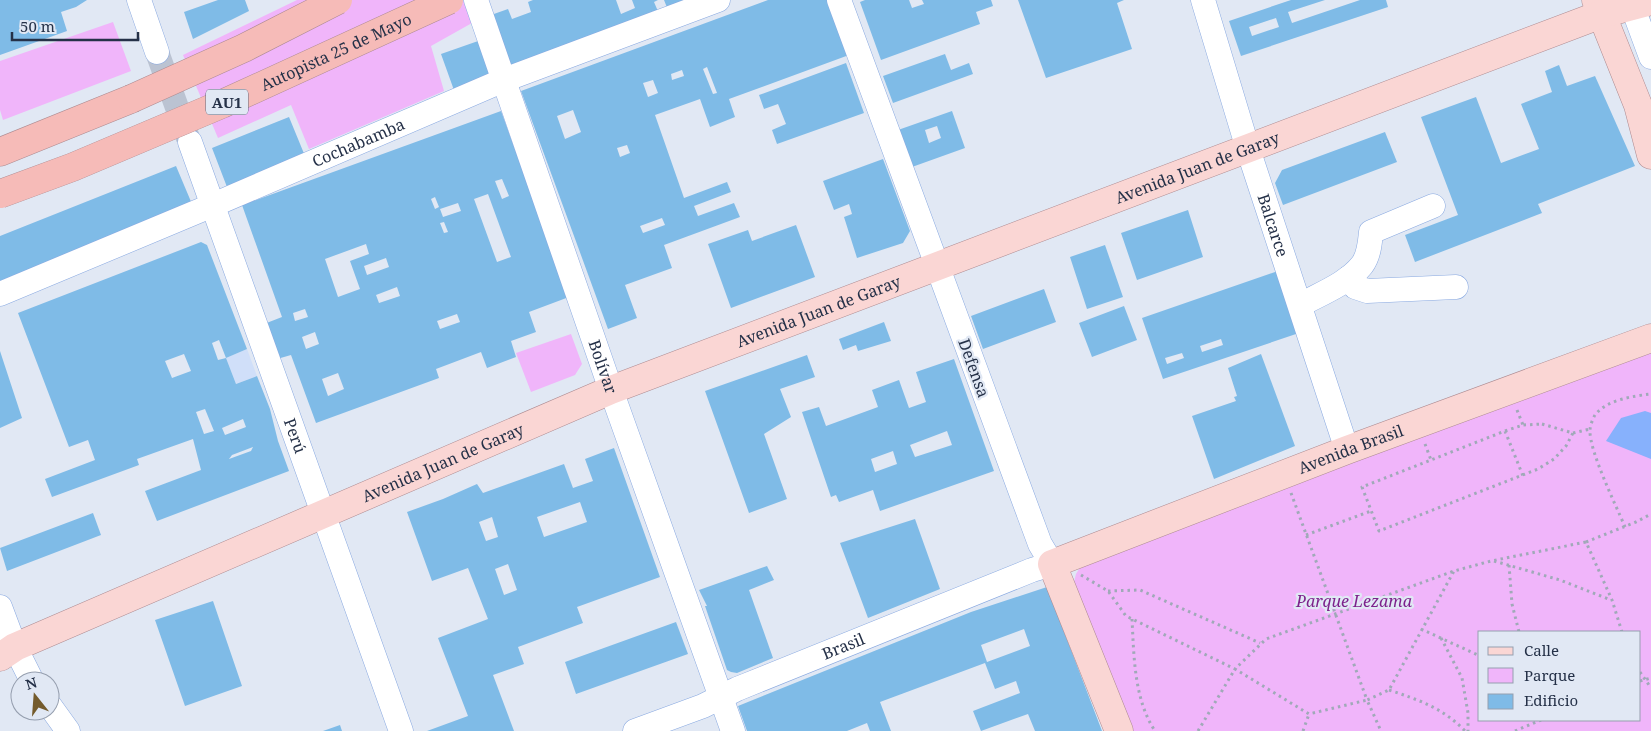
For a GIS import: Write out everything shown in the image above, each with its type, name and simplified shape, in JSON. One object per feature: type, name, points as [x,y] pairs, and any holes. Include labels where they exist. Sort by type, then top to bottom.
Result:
[{"type":"highway","name":"AU1","points":[[0,152],[131,99],[244,48],[338,0]]},
{"type":"highway","name":"Autopista 25 de Mayo","points":[[0,194],[82,163],[222,104],[449,0]]},
{"type":"main road","name":"Avenida Juan de Garay","points":[[7,652],[611,390],[1248,149],[1599,7],[1643,3]]},
{"type":"main road","points":[[1599,7],[1638,105],[1651,131]]},
{"type":"main road","points":[[1638,105],[1651,155]]},
{"type":"main road","name":"Avenida Brasil","points":[[1061,562],[1346,450],[1651,338]]},
{"type":"main road","name":"Defensa","points":[[1061,562],[1119,731]]},
{"type":"street","points":[[139,0],[157,52]]},
{"type":"street","name":"Bolívar","points":[[476,0],[611,390],[733,731]]},
{"type":"street","name":"Cochabamba","points":[[0,294],[504,80],[718,0]]},
{"type":"street","name":"Defensa","points":[[839,0],[1040,544],[1061,562]]},
{"type":"street","name":"Balcarce","points":[[1203,0],[1248,149],[1346,450]]},
{"type":"street","points":[[1643,3],[1651,57]]},
{"type":"street","name":"Perú","points":[[190,142],[401,731]]},
{"type":"street","points":[[1300,305],[1348,278],[1362,264],[1369,249],[1371,232],[1433,206]]},
{"type":"street","points":[[1348,278],[1355,287],[1366,291],[1456,287]]},
{"type":"street","name":"Brasil","points":[[635,731],[703,706],[1032,570],[1061,562]]},
{"type":"street","points":[[0,607],[7,652],[23,671]]},
{"type":"street","points":[[60,720],[68,731]]},
{"type":"path","points":[[1625,527],[1595,454],[1590,429],[1594,416],[1607,406],[1633,396],[1651,394]]},
{"type":"path","points":[[1573,433],[1566,446],[1554,458],[1523,476],[1379,531],[1362,487],[1505,431],[1523,426],[1542,424],[1573,433],[1590,429]]},
{"type":"path","points":[[1505,431],[1523,476]]},
{"type":"path","points":[[1290,488],[1367,700],[1381,731]]},
{"type":"path","points":[[1306,535],[1371,511]]},
{"type":"path","points":[[1198,731],[1235,669],[1266,639],[1454,571],[1491,561],[1586,542],[1625,527],[1651,514]]},
{"type":"path","points":[[1586,542],[1612,600],[1622,631]]},
{"type":"path","points":[[1491,561],[1560,580],[1612,600]]},
{"type":"path","points":[[1061,562],[1079,568],[1082,575],[1108,591],[1126,616],[1235,669],[1309,714],[1367,700],[1389,690],[1454,571]]},
{"type":"path","points":[[1509,565],[1512,604],[1519,631]]},
{"type":"path","points":[[1108,591],[1140,590],[1260,643]]},
{"type":"path","points":[[1132,619],[1133,650],[1138,692],[1155,731]]},
{"type":"path","points":[[1421,629],[1478,655]]},
{"type":"path","points":[[1441,638],[1462,678],[1468,713],[1466,731]]},
{"type":"path","points":[[1642,680],[1651,678]]},
{"type":"path","points":[[1642,680],[1651,688]]},
{"type":"path","points":[[1389,690],[1430,704],[1455,720],[1466,731]]},
{"type":"path","points":[[1304,731],[1309,714]]},
{"type":"path","points":[[1515,731],[1529,722]]},
{"type":"shaded area","points":[[247,349],[257,376],[236,384],[226,358]]},
{"type":"green space","points":[[297,0],[463,0],[472,23],[431,46],[444,91],[309,149],[291,105],[218,138],[183,55]]},
{"type":"green space","points":[[113,22],[131,71],[3,120],[0,110],[0,61]]},
{"type":"green space","points":[[571,334],[582,364],[575,375],[531,392],[516,353]]},
{"type":"green space","name":"Parque Lezama","points":[[1651,349],[1651,731],[1131,731],[1074,582],[1081,566]]},
{"type":"water","points":[[1645,411],[1651,413],[1651,459],[1606,441],[1621,418]]},
{"type":"building","points":[[0,0],[87,0],[76,7],[61,12],[67,31],[0,55]]},
{"type":"building","points":[[218,0],[245,0],[249,11],[193,39],[184,12]]},
{"type":"building","points":[[533,0],[616,0],[621,14],[635,8],[632,0],[658,0],[654,2],[660,16],[511,71],[491,15],[508,9],[512,19],[531,12],[528,2]]},
{"type":"building","points":[[664,0],[695,0],[668,10]]},
{"type":"building","points":[[768,0],[829,0],[849,55],[729,99],[735,117],[710,127],[700,99],[655,115],[684,198],[727,182],[731,192],[694,206],[698,216],[734,203],[740,217],[664,245],[672,268],[625,285],[637,318],[608,329],[521,91]],"holes":[[[707,67],[717,93],[713,94],[703,69]],[[682,70],[684,76],[672,80],[671,74]],[[653,80],[658,93],[648,97],[643,83]],[[573,110],[581,132],[565,139],[557,116]],[[627,145],[630,153],[620,157],[617,148]],[[662,218],[665,225],[643,233],[640,226]]]},
{"type":"building","points":[[865,0],[909,0],[912,8],[924,4],[922,0],[991,0],[993,6],[976,12],[980,24],[881,60],[860,2]]},
{"type":"building","points":[[1018,0],[1124,0],[1117,3],[1132,49],[1046,78]]},
{"type":"building","points":[[1291,0],[1325,0],[1288,12],[1292,23],[1360,0],[1386,0],[1388,7],[1241,56],[1229,21]],"holes":[[[1276,18],[1279,27],[1252,36],[1249,27]]]},
{"type":"building","points":[[481,40],[495,79],[455,93],[441,54]]},
{"type":"building","points":[[945,54],[951,70],[969,63],[973,74],[893,103],[883,76]]},
{"type":"building","points":[[846,63],[864,113],[777,144],[772,130],[786,124],[778,104],[764,109],[759,95]]},
{"type":"building","points":[[1559,65],[1567,86],[1595,76],[1635,166],[1538,204],[1542,213],[1415,262],[1405,235],[1458,215],[1421,117],[1476,97],[1501,163],[1539,149],[1521,104],[1552,92],[1545,71]]},
{"type":"building","points":[[501,111],[569,297],[529,312],[536,332],[511,341],[516,357],[487,368],[481,352],[436,369],[439,378],[316,423],[291,355],[277,359],[264,324],[282,317],[242,205]],"holes":[[[502,179],[509,196],[502,199],[495,181]],[[488,194],[511,257],[497,262],[474,199]],[[435,197],[439,207],[435,209],[431,199]],[[458,203],[461,211],[443,217],[440,209]],[[444,222],[448,232],[444,233],[440,223]],[[366,244],[369,254],[350,261],[360,289],[338,297],[325,259]],[[386,258],[389,267],[367,275],[364,266]],[[397,287],[400,296],[379,303],[376,295]],[[305,309],[308,317],[295,321],[293,313]],[[457,314],[460,322],[440,329],[437,321]],[[315,332],[319,344],[306,349],[302,337]],[[338,373],[344,389],[328,396],[322,379]]]},
{"type":"building","points":[[952,111],[965,148],[912,167],[898,130]],"holes":[[[937,126],[941,138],[929,143],[925,130]]]},
{"type":"building","points":[[289,117],[305,156],[227,187],[212,148]]},
{"type":"building","points":[[1385,132],[1397,162],[1283,205],[1275,183],[1282,170]]},
{"type":"building","points":[[883,159],[910,231],[903,243],[857,258],[844,217],[852,214],[849,204],[834,210],[823,181]]},
{"type":"building","points":[[176,166],[192,204],[0,281],[0,236]]},
{"type":"building","points":[[1188,210],[1203,257],[1137,280],[1121,233]]},
{"type":"building","points":[[796,225],[815,277],[731,308],[708,244],[748,230],[752,241]]},
{"type":"building","points":[[201,242],[207,245],[247,349],[226,358],[236,384],[257,376],[270,409],[278,441],[289,471],[157,521],[145,491],[201,470],[193,439],[137,459],[139,465],[52,497],[45,479],[95,460],[88,440],[69,447],[18,313]],"holes":[[[219,340],[226,358],[218,360],[212,343]],[[184,354],[191,371],[172,378],[165,361]],[[205,409],[214,431],[204,434],[196,412]],[[243,419],[246,427],[225,435],[222,428]],[[253,447],[251,451],[229,459],[232,455]]]},
{"type":"building","points":[[1105,245],[1123,297],[1087,309],[1070,257]]},
{"type":"building","points":[[1278,271],[1299,333],[1163,379],[1142,318]],"holes":[[[1221,339],[1223,345],[1202,352],[1200,346]],[[1182,353],[1184,358],[1167,364],[1165,358]]]},
{"type":"building","points":[[1044,289],[1056,322],[983,349],[971,316]]},
{"type":"building","points":[[1124,306],[1137,340],[1092,357],[1079,323]]},
{"type":"building","points":[[884,322],[891,341],[858,351],[856,345],[843,350],[839,339]]},
{"type":"building","points":[[0,351],[22,418],[0,428]]},
{"type":"building","points":[[1261,354],[1295,446],[1214,479],[1192,416],[1236,401],[1234,397],[1237,396],[1228,368]]},
{"type":"building","points":[[807,355],[815,377],[780,389],[791,417],[764,434],[787,499],[749,513],[705,391]]},
{"type":"building","points":[[954,359],[994,471],[880,511],[873,490],[839,502],[836,495],[831,497],[802,412],[819,407],[826,426],[878,407],[872,390],[899,380],[909,408],[926,402],[916,372]],"holes":[[[947,431],[952,445],[915,457],[910,445]],[[893,451],[897,464],[875,472],[871,459]]]},
{"type":"building","points":[[614,448],[660,577],[577,607],[583,623],[518,647],[524,664],[493,675],[514,731],[427,731],[468,716],[438,638],[488,619],[468,568],[432,581],[407,512],[477,484],[483,493],[564,464],[573,488],[593,481],[585,459]],"holes":[[[580,502],[587,522],[544,537],[537,517]],[[492,517],[498,537],[486,541],[479,522]],[[508,564],[517,590],[504,595],[495,569]]]},
{"type":"building","points":[[93,513],[101,535],[7,571],[0,548]]},
{"type":"building","points":[[915,519],[940,589],[868,618],[840,543]]},
{"type":"building","points":[[767,566],[774,580],[749,590],[773,658],[737,673],[731,672],[727,670],[705,606],[707,606],[699,590]]},
{"type":"building","points":[[1047,587],[1102,731],[1035,731],[1028,714],[981,731],[973,711],[1020,693],[1016,681],[995,689],[985,663],[880,702],[891,731],[870,731],[867,723],[847,731],[747,731],[738,706],[971,612]],"holes":[[[1024,629],[1030,646],[987,662],[981,645]]]},
{"type":"building","points":[[213,601],[242,686],[185,706],[155,620]]},
{"type":"building","points":[[676,622],[688,654],[576,694],[565,662]]},
{"type":"building","points":[[340,725],[342,731],[323,731]]},
{"type":"tunnel","points":[[157,52],[188,138]]}]
